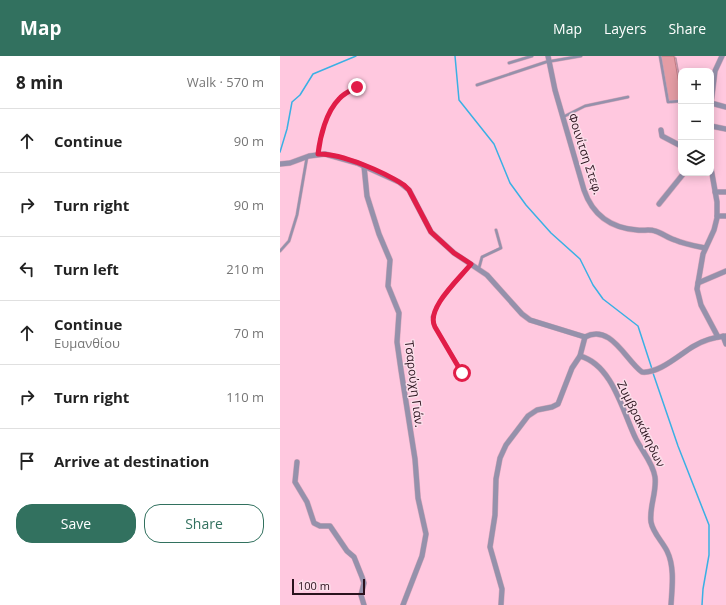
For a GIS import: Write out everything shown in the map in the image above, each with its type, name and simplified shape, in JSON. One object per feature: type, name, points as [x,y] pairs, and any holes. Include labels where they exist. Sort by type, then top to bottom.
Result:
[{"type":"street","points":[[714,74],[723,57]]},
{"type":"street","name":"Φοινίτση Στεφ.","points":[[549,59],[563,117],[586,194],[602,218],[617,227],[655,231],[678,242],[705,248]]},
{"type":"street","points":[[714,105],[726,107]]},
{"type":"street","points":[[714,127],[726,129]]},
{"type":"street","points":[[661,130],[662,136],[678,144]]},
{"type":"street","points":[[280,164],[290,163],[307,156],[318,154],[336,156],[385,175],[406,187],[431,232],[454,253],[479,268],[524,316],[585,337],[595,334],[608,338],[626,353],[640,371],[646,372],[675,360],[695,345],[722,336]]},
{"type":"street","name":"Τσαρούχη Γιάν.","points":[[364,166],[367,196],[379,234],[390,260],[388,286],[399,312],[398,342],[400,370],[415,459],[418,498],[426,534],[422,556],[403,605]]},
{"type":"street","points":[[659,204],[682,176]]},
{"type":"street","points":[[712,176],[717,216],[714,230],[705,248],[698,283],[700,302],[726,344]]},
{"type":"street","points":[[715,192],[726,192]]},
{"type":"street","points":[[717,216],[726,216]]},
{"type":"street","points":[[698,283],[726,271]]},
{"type":"street","points":[[501,605],[502,589],[490,547],[495,515],[496,478],[500,458],[506,445],[528,416],[537,410],[552,407],[558,404],[572,368],[580,356],[585,337]]},
{"type":"street","name":"Ζυμβρακάκηδων","points":[[580,356],[596,366],[613,387],[622,402],[636,438],[653,470],[656,480],[651,521],[655,532],[669,556],[672,574],[671,605]]},
{"type":"street","points":[[296,462],[295,482],[307,502],[314,522],[320,526],[330,526],[346,551],[354,556],[364,583],[361,595],[364,605]]},
{"type":"lane","points":[[509,63],[532,56]]},
{"type":"lane","points":[[477,85],[549,59],[581,56]]},
{"type":"lane","points":[[660,56],[668,102],[678,101]]},
{"type":"lane","points":[[318,154],[320,142],[331,111],[339,98],[357,87]]},
{"type":"lane","points":[[563,117],[585,106],[628,97]]},
{"type":"lane","points":[[280,251],[289,241],[297,215],[307,156]]},
{"type":"lane","points":[[479,268],[482,257],[501,248],[496,230]]},
{"type":"lane","points":[[462,373],[435,327],[432,319],[437,305],[471,264]]},
{"type":"building","points":[[661,56],[674,56],[678,78],[678,100],[669,101]]},
{"type":"waterway","points":[[280,152],[287,129],[292,102],[300,95],[313,74],[356,56]]},
{"type":"waterway","points":[[455,56],[459,100],[494,144],[510,183],[526,205],[551,233],[580,259],[593,285],[603,299],[638,326],[652,369]]},
{"type":"waterway","points":[[653,373],[678,446],[709,525],[709,555],[703,589],[702,605]]},
{"type":"route","points":[[357,87],[339,98],[331,111],[320,142],[318,154],[330,155],[357,162],[404,185],[409,190],[431,232],[454,253],[471,264],[437,305],[432,319],[433,324],[462,373]]}]
